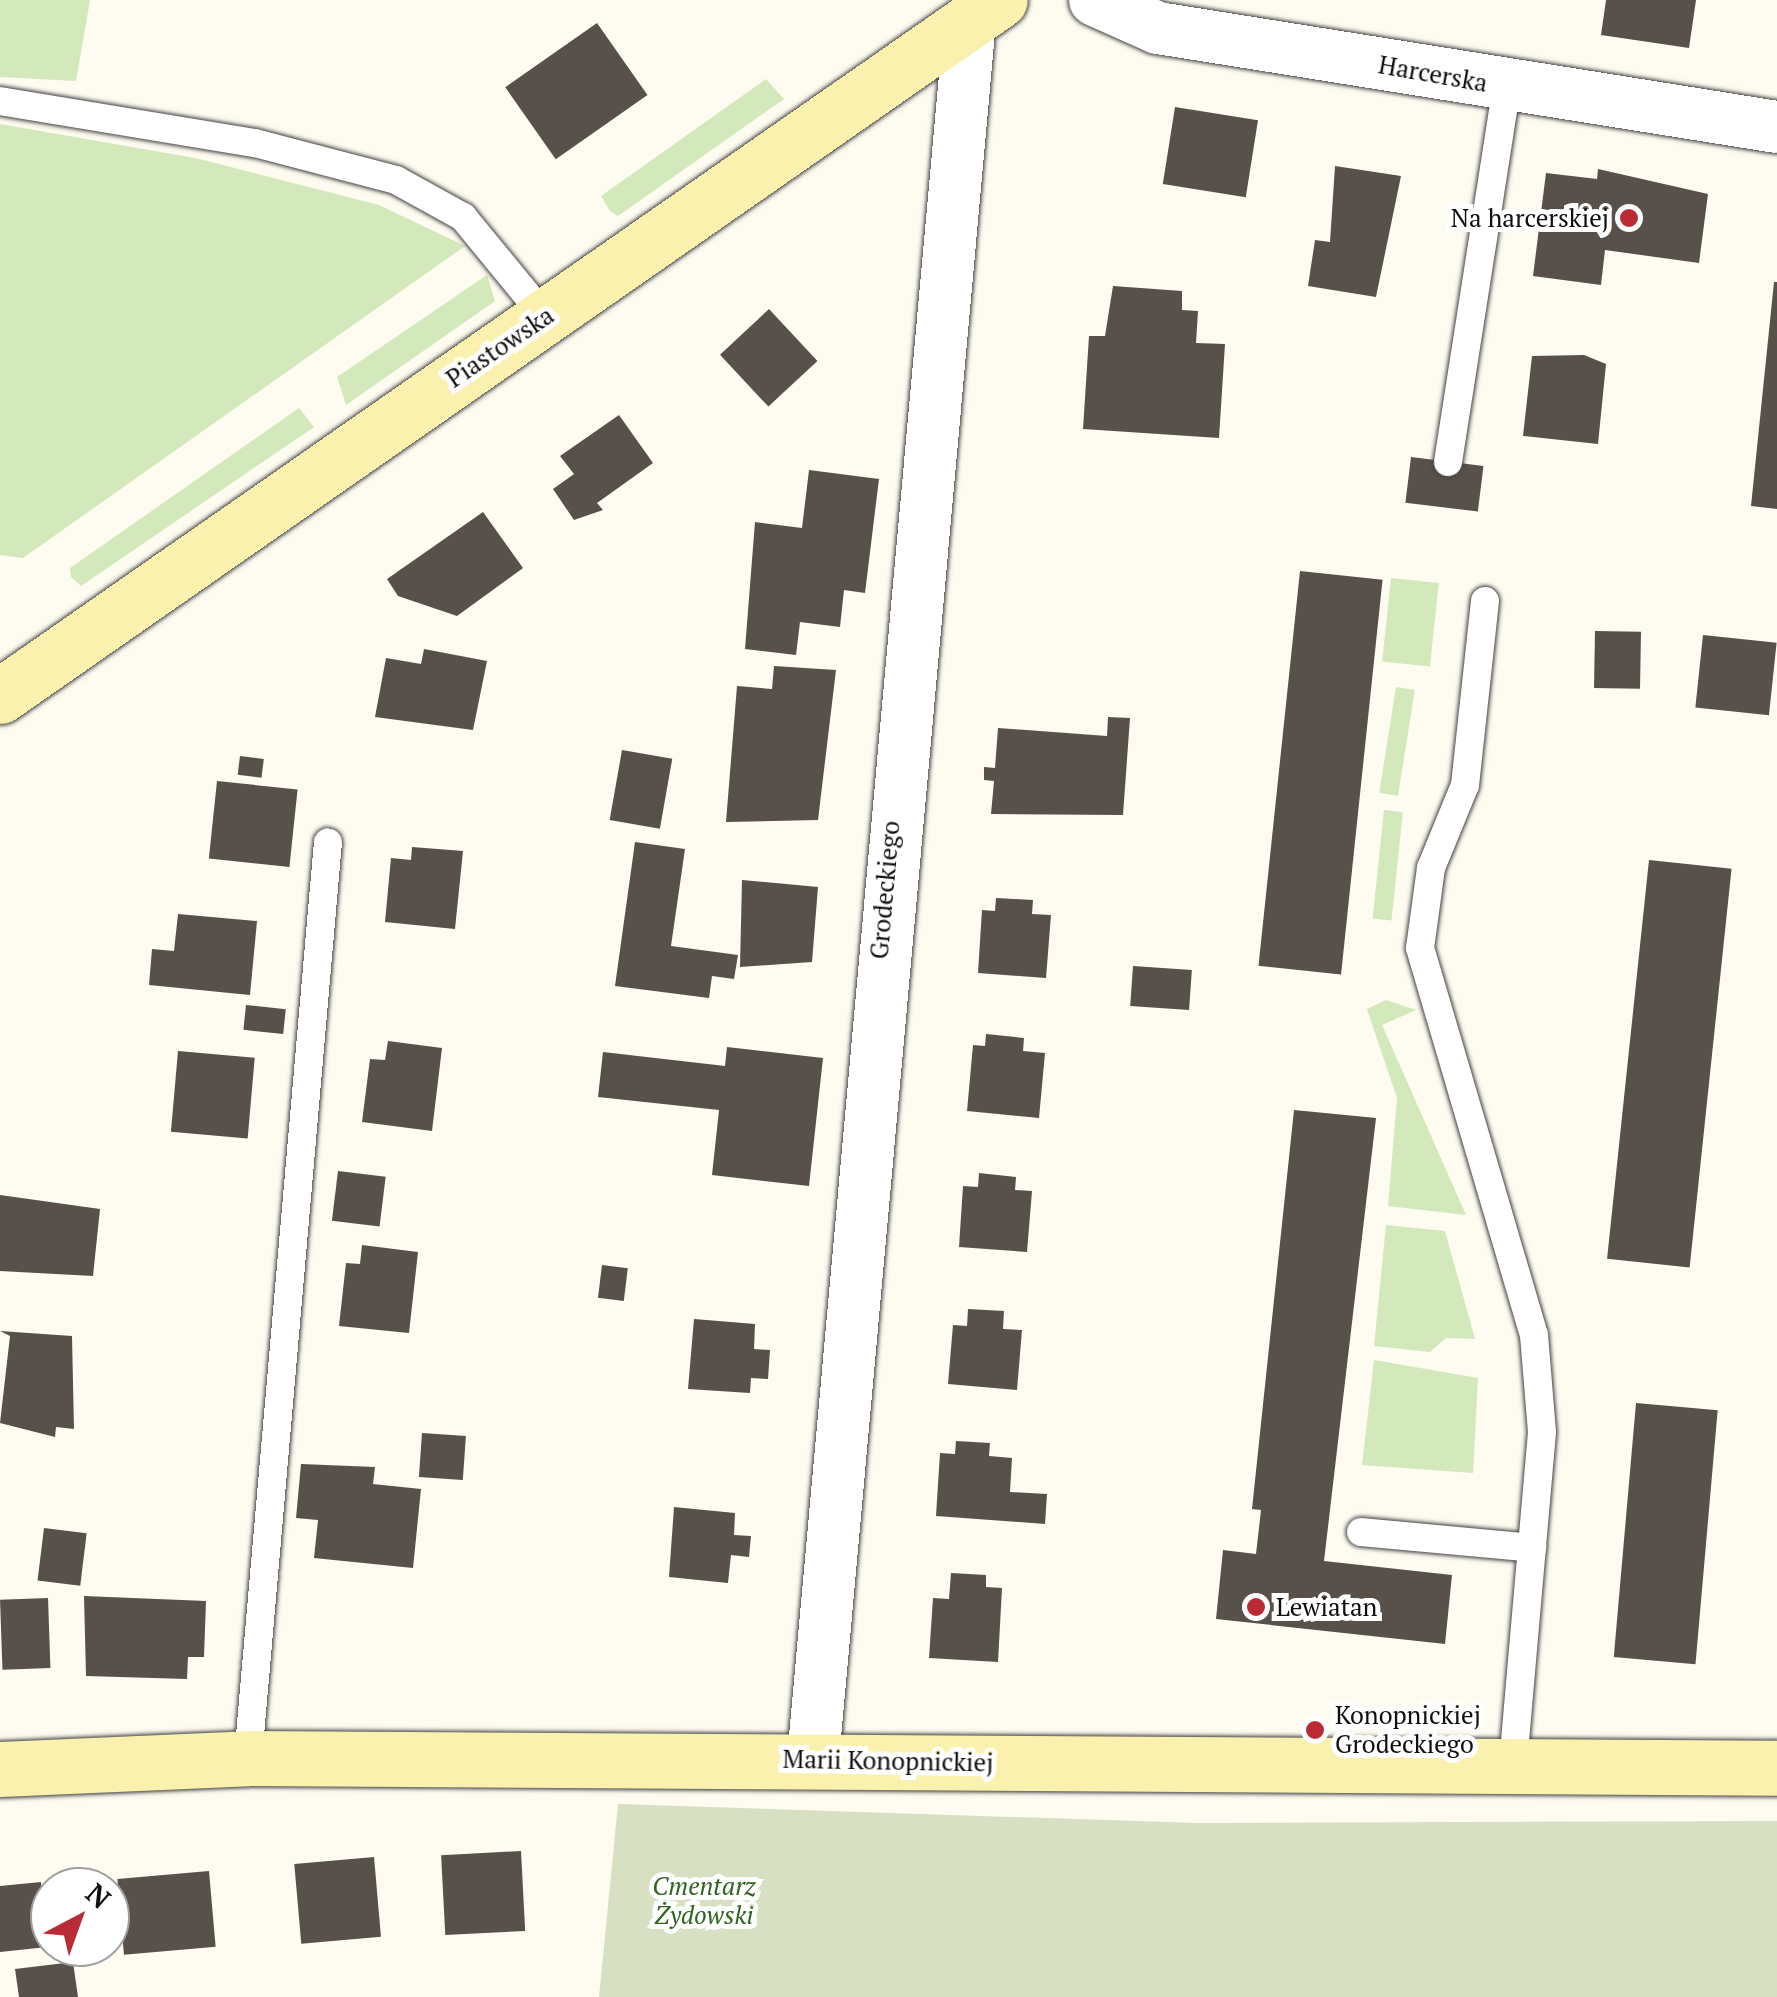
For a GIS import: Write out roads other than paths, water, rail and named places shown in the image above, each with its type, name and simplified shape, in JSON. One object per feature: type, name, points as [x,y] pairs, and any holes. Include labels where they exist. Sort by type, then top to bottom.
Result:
[{"type":"street","name":"Harcerska","points":[[1095,0],[1132,23],[1508,87],[1777,127]]},
{"type":"street","name":"Piastowska","points":[[0,696],[985,11]]},
{"type":"street","name":"Grodeckiego","points":[[813,1759],[985,11]]},
{"type":"street","name":"Marii Konopnickiej","points":[[0,1769],[248,1758],[813,1759],[1512,1772],[1777,1768]]},
{"type":"lane","points":[[1448,462],[1508,87]]},
{"type":"lane","points":[[0,102],[255,143],[396,180],[462,217],[545,316]]},
{"type":"lane","points":[[1485,600],[1466,786],[1431,868],[1420,948],[1534,1334],[1542,1432],[1512,1772]]},
{"type":"lane","points":[[248,1758],[328,842]]},
{"type":"lane","points":[[1361,1532],[1532,1548]]},
{"type":"place","name":"Na harcerskiej","points":[[1629,218]]},
{"type":"place","name":"Lewiatan","points":[[1256,1607]]},
{"type":"place","name":"Konopnickiej Grodeckiego","points":[[1315,1730]]},
{"type":"park label","name":"Cmentarz Żydowski","points":[[704,1902]]}]
